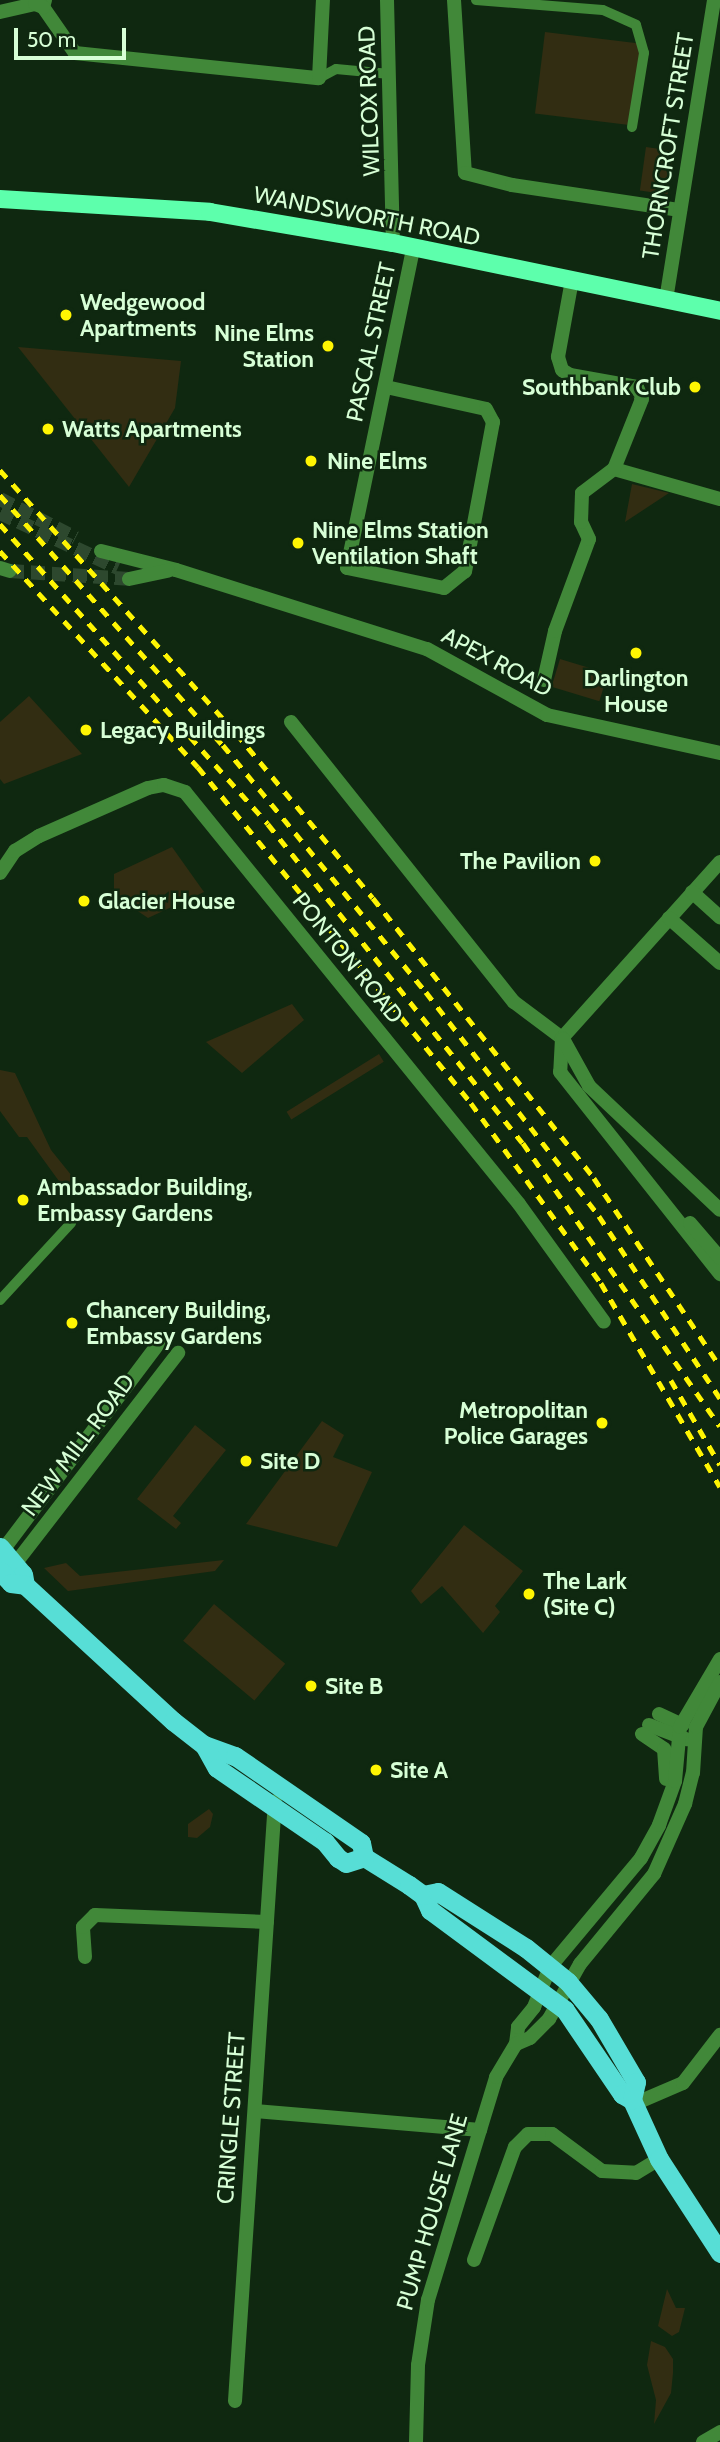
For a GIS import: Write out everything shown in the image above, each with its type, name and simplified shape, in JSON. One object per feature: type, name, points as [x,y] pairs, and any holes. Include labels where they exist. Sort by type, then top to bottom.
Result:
[{"type":"highway","points":[[5,1558],[11,1583],[24,1585],[85,1643],[204,1745],[217,1768],[282,1802],[346,1863],[364,1857],[423,1895],[430,1910],[549,1997],[622,2094],[633,2102]]},
{"type":"highway","points":[[423,1895],[438,1892],[568,1982],[598,2019],[636,2082],[633,2102],[654,2163],[720,2250]]},
{"type":"main road","name":"WANDSWORTH ROAD","points":[[0,199],[210,212],[393,243],[720,311]]},
{"type":"street","points":[[319,78],[323,0]]},
{"type":"street","name":"WILCOX ROAD","points":[[387,0],[393,243]]},
{"type":"street","points":[[454,0],[465,173],[512,185],[680,210]]},
{"type":"street","points":[[476,0],[603,10],[635,25],[644,53],[632,127]]},
{"type":"street","name":"THORNCROFT STREET","points":[[666,300],[715,0]]},
{"type":"street","points":[[0,12],[44,3],[75,53],[319,78],[336,69],[390,74]]},
{"type":"street","name":"PASCAL STREET","points":[[386,387],[486,409],[493,422],[466,570],[444,588],[347,568],[413,248]]},
{"type":"street","points":[[544,680],[555,631],[589,539],[580,522],[582,493],[614,469],[641,393],[637,387],[570,375],[562,370],[558,357],[572,280]]},
{"type":"street","points":[[614,469],[720,499]]},
{"type":"street","points":[[101,551],[176,570]]},
{"type":"street","points":[[118,568],[176,570]]},
{"type":"street","points":[[130,579],[176,570]]},
{"type":"street","name":"APEX ROAD","points":[[176,570],[427,649],[547,715],[720,753]]},
{"type":"street","points":[[291,722],[514,1002],[562,1038],[590,1086],[720,1210]]},
{"type":"street","name":"PONTON ROAD","points":[[0,873],[15,851],[39,836],[148,788],[164,785],[185,792],[519,1204],[604,1322]]},
{"type":"street","points":[[720,862],[562,1038],[560,1072],[720,1274]]},
{"type":"street","points":[[692,892],[720,917]]},
{"type":"street","points":[[669,918],[720,963]]},
{"type":"street","points":[[666,1208],[680,1213],[720,1258]]},
{"type":"street","points":[[0,1300],[71,1223]]},
{"type":"street","name":"NEW MILL ROAD","points":[[5,1558],[160,1342]]},
{"type":"street","name":"NEW MILL ROAD","points":[[5,1558],[178,1353]]},
{"type":"street","points":[[549,1997],[550,1967],[641,1858],[659,1825],[675,1781],[701,1685],[720,1658]]},
{"type":"street","points":[[687,1732],[720,1682]]},
{"type":"street","points":[[659,1825],[667,1757],[650,1725],[687,1732]]},
{"type":"street","points":[[549,1997],[568,1982],[654,1874],[685,1804],[696,1749],[687,1732]]},
{"type":"street","name":"CRINGLE STREET","points":[[234,2401],[272,1839],[282,1802]]},
{"type":"street","points":[[85,1957],[83,1927],[95,1915],[267,1922]]},
{"type":"street","name":"PUMP HOUSE LANE","points":[[416,2442],[418,2365],[428,2300],[496,2077],[516,2044],[539,2030],[549,1997]]},
{"type":"street","points":[[633,2102],[683,2082],[720,2035]]},
{"type":"street","points":[[255,2111],[480,2130]]},
{"type":"street","points":[[474,2260],[515,2147],[528,2134],[552,2134],[602,2171],[636,2173],[654,2163]]},
{"type":"street","points":[[703,2442],[720,2432]]},
{"type":"shaded area","points":[[545,32],[641,44],[631,125],[535,113]]},
{"type":"shaded area","points":[[646,147],[674,151],[668,194],[640,191]]},
{"type":"shaded area","points":[[18,347],[181,361],[175,408],[129,487]]},
{"type":"shaded area","points":[[632,484],[669,493],[625,522]]},
{"type":"shaded area","points":[[560,659],[608,674],[599,701],[552,687]]},
{"type":"shaded area","points":[[29,696],[82,754],[4,784],[0,779],[0,722]]},
{"type":"shaded area","points":[[172,847],[204,892],[148,918],[114,895],[114,874]]},
{"type":"shaded area","points":[[292,1004],[304,1020],[242,1073],[206,1042]]},
{"type":"shaded area","points":[[379,1054],[384,1062],[291,1119],[287,1112]]},
{"type":"shaded area","points":[[0,1070],[15,1073],[51,1150],[80,1186],[69,1195],[27,1137],[19,1137],[0,1111]]},
{"type":"shaded area","points":[[322,1421],[344,1435],[333,1457],[372,1472],[337,1547],[246,1524]]},
{"type":"shaded area","points":[[195,1425],[226,1450],[173,1516],[181,1523],[176,1529],[137,1499]]},
{"type":"shaded area","points":[[464,1525],[523,1571],[495,1606],[500,1612],[483,1633],[442,1586],[421,1604],[411,1591]]},
{"type":"shaded area","points":[[224,1560],[215,1571],[68,1591],[44,1568],[66,1563],[80,1576]]},
{"type":"shaded area","points":[[214,1604],[285,1664],[254,1701],[183,1641]]},
{"type":"shaded area","points":[[209,1809],[213,1814],[210,1827],[197,1838],[188,1837],[188,1824]]},
{"type":"shaded area","points":[[667,2289],[676,2308],[685,2308],[679,2332],[672,2336],[658,2326]]},
{"type":"shaded area","points":[[651,2341],[665,2347],[673,2359],[671,2393],[654,2424],[656,2400],[647,2365]]},
{"type":"tunnel","points":[[0,499],[76,538]]},
{"type":"tunnel","points":[[0,513],[118,568]]},
{"type":"tunnel","points":[[10,571],[129,579]]},
{"type":"railway","points":[[0,470],[236,733],[373,898],[594,1178],[720,1366]]},
{"type":"railway","points":[[0,495],[223,745],[426,992],[599,1216],[720,1398]]},
{"type":"railway","points":[[0,524],[268,824],[523,1143],[720,1426]]},
{"type":"railway","points":[[0,551],[198,767],[471,1103],[601,1283],[720,1487]]},
{"type":"railway","points":[[671,1380],[720,1465]]},
{"type":"place","name":"Wedgewood Apartments","points":[[66,315]]},
{"type":"place","name":"Nine Elms Station","points":[[328,346]]},
{"type":"place","name":"Southbank Club","points":[[695,387]]},
{"type":"place","name":"Watts Apartments","points":[[48,429]]},
{"type":"place","name":"Nine Elms","points":[[311,461]]},
{"type":"place","name":"Nine Elms Station Ventilation Shaft","points":[[298,543]]},
{"type":"place","name":"Darlington House","points":[[636,653]]},
{"type":"place","name":"Legacy Buildings","points":[[86,730]]},
{"type":"place","name":"The Pavilion","points":[[595,861]]},
{"type":"place","name":"Glacier House","points":[[84,901]]},
{"type":"place","name":"Ambassador Building, Embassy Gardens","points":[[23,1200]]},
{"type":"place","name":"Chancery Building, Embassy Gardens","points":[[72,1323]]},
{"type":"place","name":"Metropolitan Police Garages","points":[[602,1423]]},
{"type":"place","name":"Site D","points":[[246,1461]]},
{"type":"place","name":"The Lark (Site C)","points":[[529,1594]]},
{"type":"place","name":"Site B","points":[[311,1686]]},
{"type":"place","name":"Site A","points":[[376,1770]]}]
